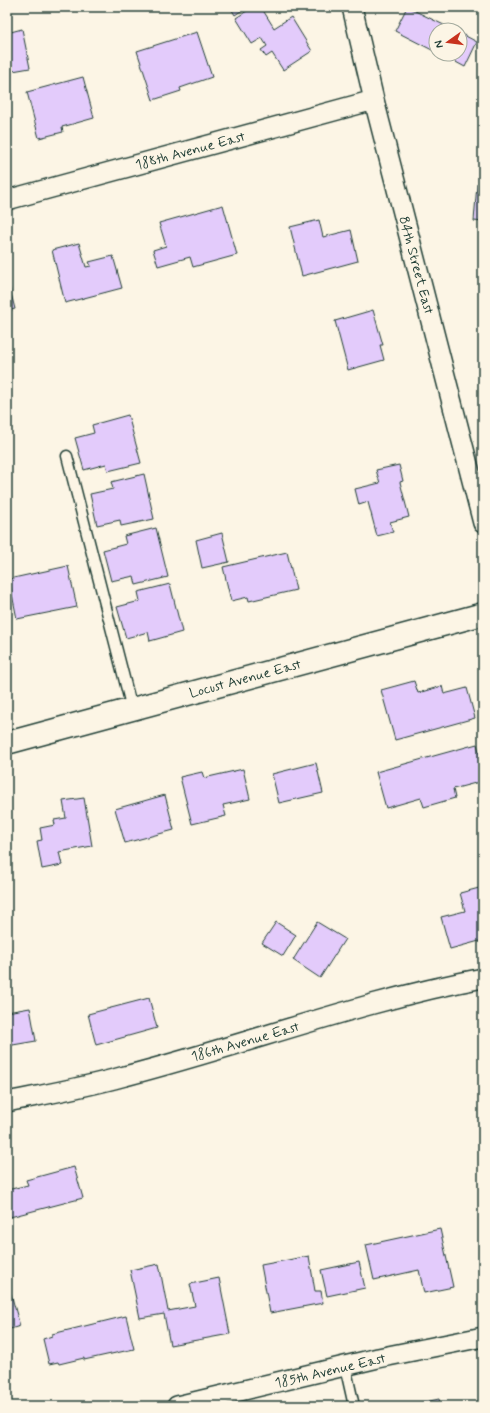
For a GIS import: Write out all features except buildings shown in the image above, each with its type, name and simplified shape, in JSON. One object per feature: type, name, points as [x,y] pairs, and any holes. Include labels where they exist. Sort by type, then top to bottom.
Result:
[{"type":"street","name":"84th Street East","points":[[352,7],[374,100],[483,523]]},
{"type":"street","name":"188th Avenue East","points":[[7,200],[374,100]]},
{"type":"street","name":"Locust Avenue East","points":[[7,743],[483,614]]},
{"type":"street","name":"186th Avenue East","points":[[7,1102],[82,1087],[127,1076],[302,1024],[440,986],[483,978]]},
{"type":"street","name":"185th Avenue East","points":[[177,1406],[345,1366],[483,1337]]},
{"type":"lane","points":[[67,456],[132,709]]},
{"type":"lane","points":[[345,1366],[354,1406]]}]
